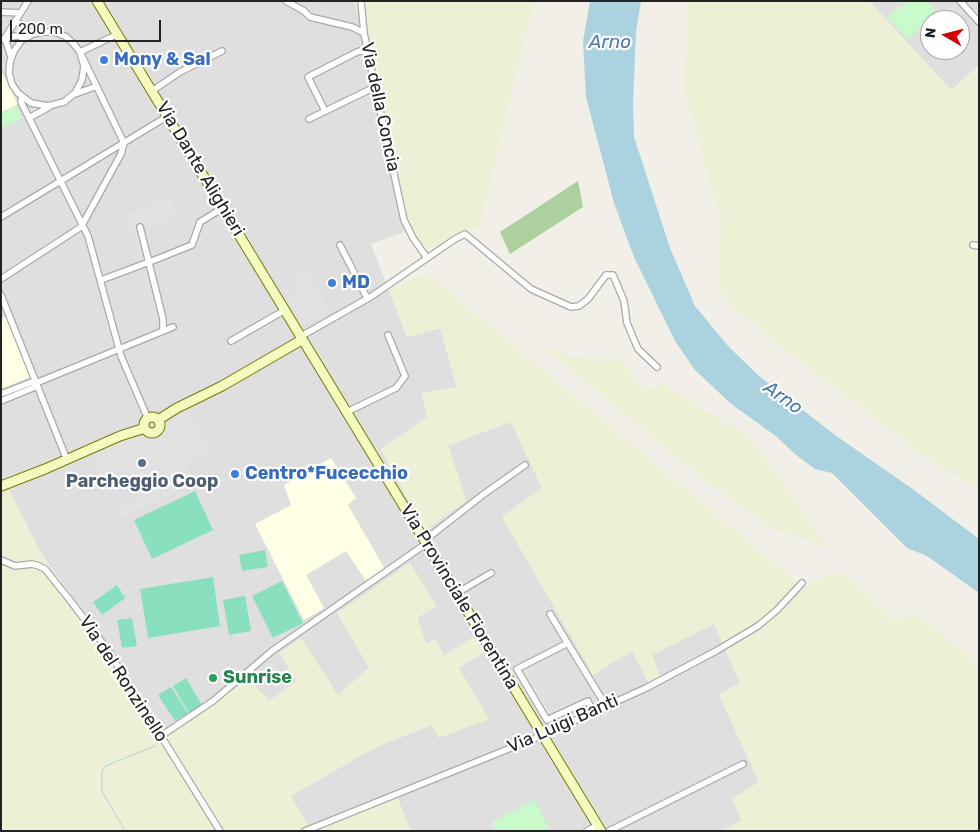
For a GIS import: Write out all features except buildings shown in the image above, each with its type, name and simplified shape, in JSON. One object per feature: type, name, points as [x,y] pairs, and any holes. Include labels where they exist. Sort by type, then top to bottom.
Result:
[{"type":"main road","name":"Via Dante Alighieri","points":[[98,1],[302,337]]},
{"type":"main road","name":"Via Provinciale Fiorentina","points":[[302,337],[599,828]]},
{"type":"main road","points":[[145,428],[145,424],[153,419],[222,386],[298,342],[302,337]]},
{"type":"main road","points":[[145,428],[150,433],[157,431],[160,427],[153,419]]},
{"type":"main road","points":[[1,486],[67,460],[120,436],[145,428]]},
{"type":"street","points":[[3,39],[28,1]]},
{"type":"street","name":"Via della Concia","points":[[286,1],[304,11],[310,17],[352,27],[364,33],[404,220],[412,238],[427,258]]},
{"type":"street","points":[[361,1],[364,33]]},
{"type":"street","points":[[960,1],[979,22]]},
{"type":"street","points":[[1,12],[20,14]]},
{"type":"street","points":[[15,21],[30,35]]},
{"type":"street","points":[[1,279],[77,232],[121,154],[124,143],[80,52],[69,39],[59,34],[48,32],[3,39]]},
{"type":"street","points":[[80,52],[118,34]]},
{"type":"street","points":[[30,35],[18,45],[11,57],[9,68],[11,78],[15,89],[22,97],[37,105],[51,106]]},
{"type":"street","points":[[3,39],[11,57]]},
{"type":"street","points":[[152,91],[180,72],[222,51]]},
{"type":"street","points":[[325,111],[308,77],[355,53],[360,51],[369,52]]},
{"type":"street","points":[[29,118],[51,106],[64,102],[74,94],[80,85],[83,75],[83,61],[80,52]]},
{"type":"street","points":[[74,94],[97,86]]},
{"type":"street","points":[[309,120],[375,87]]},
{"type":"street","points":[[22,97],[21,102],[83,224],[93,250],[121,356],[153,419]]},
{"type":"street","points":[[1,217],[168,116]]},
{"type":"street","points":[[101,280],[192,245],[200,222],[223,208]]},
{"type":"street","points":[[140,227],[163,319],[163,330]]},
{"type":"street","points":[[302,337],[367,298],[460,236],[468,235],[531,289],[571,307],[579,306],[588,299],[606,274],[613,275],[624,301],[627,323],[638,349],[657,367]]},
{"type":"street","points":[[340,245],[367,298]]},
{"type":"street","points":[[1,295],[67,460]]},
{"type":"street","points":[[232,342],[285,310]]},
{"type":"street","points":[[1,394],[32,382],[36,383],[172,327]]},
{"type":"street","points":[[348,412],[396,388],[405,376],[388,334]]},
{"type":"street","points":[[1,401],[35,387],[36,383]]},
{"type":"street","points":[[161,736],[213,701],[272,651],[426,542],[484,494],[525,465]]},
{"type":"street","name":"Via del Ronzinello","points":[[1,560],[15,566],[32,564],[45,569],[107,649],[220,831]]},
{"type":"street","points":[[457,593],[490,573]]},
{"type":"street","name":"Via Luigi Banti","points":[[305,831],[543,735],[646,688],[716,651],[758,626],[777,610],[802,584]]},
{"type":"street","points":[[550,614],[606,706]]},
{"type":"street","points":[[507,675],[568,642]]},
{"type":"street","points":[[517,669],[547,720],[588,701],[592,711]]},
{"type":"street","points":[[609,831],[743,764]]},
{"type":"street","points":[[587,831],[599,828]]},
{"type":"shaded area","points":[[1,1],[355,1],[404,232],[371,244],[407,337],[440,328],[457,388],[427,417],[381,449],[466,501],[448,445],[511,422],[542,488],[502,517],[632,651],[649,683],[651,655],[714,624],[740,683],[719,695],[759,782],[742,821],[722,831],[411,831],[397,797],[310,830],[290,796],[376,747],[432,725],[439,738],[459,668],[485,651],[444,656],[426,644],[417,618],[436,606],[410,563],[369,668],[338,695],[279,653],[297,681],[269,701],[248,679],[170,736],[42,555],[9,491],[1,493]]},
{"type":"shaded area","points":[[355,1],[534,1],[480,226],[427,249],[404,232]]},
{"type":"shaded area","points":[[688,1],[869,1],[920,56],[920,60],[923,60],[951,90],[979,65],[979,490],[922,455],[741,315],[726,301],[718,283],[721,223],[684,89]]},
{"type":"shaded area","points":[[869,1],[979,1],[979,65],[951,90],[923,60],[970,60],[970,10],[920,10],[920,56]]},
{"type":"shaded area","points":[[45,36],[57,38],[68,45],[75,56],[77,68],[75,80],[68,91],[57,98],[45,100],[33,98],[22,91],[15,80],[13,68],[15,56],[22,45],[33,38]]},
{"type":"shaded area","points":[[1,71],[18,104],[1,112]]},
{"type":"shaded area","points":[[170,197],[177,217],[139,230],[140,235],[134,236],[126,215]]},
{"type":"shaded area","points":[[306,268],[330,311],[304,325],[288,300],[301,291],[293,276]]},
{"type":"shaded area","points":[[426,272],[803,587],[815,580],[835,573],[849,577],[893,619],[918,615],[979,664],[979,831],[722,831],[741,821],[732,798],[759,782],[719,695],[740,683],[714,624],[652,655],[660,676],[649,683],[632,651],[593,675],[502,517],[542,488],[511,422],[448,445],[466,501],[424,531],[381,450],[427,417],[421,393],[457,387],[440,328],[408,337],[389,291]]},
{"type":"shaded area","points":[[7,316],[30,377],[1,389],[1,319]]},
{"type":"shaded area","points":[[540,344],[572,356],[604,361],[619,358],[646,392],[663,383],[698,407],[747,433],[829,548],[773,529],[704,480]]},
{"type":"shaded area","name":"Parcheggio Coop","points":[[189,408],[209,451],[193,459],[188,465],[186,473],[191,484],[119,519],[115,511],[140,498],[126,469],[101,479],[92,455],[131,438],[143,435],[150,437],[156,435],[162,431],[166,419]]},
{"type":"shaded area","points":[[331,458],[356,498],[348,505],[386,571],[368,584],[346,551],[306,575],[324,608],[304,620],[255,524],[291,505],[284,485]]},
{"type":"shaded area","points":[[9,490],[42,555],[170,735],[249,679],[269,701],[297,681],[279,653],[301,638],[338,695],[369,668],[337,613],[410,563],[436,606],[417,618],[426,643],[435,639],[444,656],[476,635],[486,651],[459,668],[489,719],[439,738],[431,725],[376,747],[291,796],[311,830],[397,797],[411,831],[1,831],[1,493]]},
{"type":"shaded area","points":[[561,646],[564,651],[527,674],[550,712],[582,697],[588,710],[544,730],[513,677]]},
{"type":"green space","points":[[909,1],[929,1],[928,3],[934,10],[920,10],[920,28],[908,39],[887,17]]},
{"type":"green space","points":[[16,106],[22,118],[1,128],[1,113]]},
{"type":"green space","points":[[578,181],[583,207],[510,254],[500,232]]},
{"type":"green space","points":[[195,491],[213,530],[152,559],[134,520]]},
{"type":"green space","points":[[265,550],[268,567],[242,571],[239,555]]},
{"type":"green space","points":[[213,577],[220,626],[148,638],[140,589]]},
{"type":"green space","points":[[282,581],[303,623],[273,638],[252,596]]},
{"type":"green space","points":[[117,585],[125,598],[102,615],[93,602]]},
{"type":"green space","points":[[245,596],[251,631],[229,635],[223,600]]},
{"type":"green space","points":[[132,618],[137,646],[122,648],[117,620]]},
{"type":"green space","points":[[186,678],[202,705],[189,713],[173,686]]},
{"type":"green space","points":[[171,687],[188,713],[175,721],[158,695]]},
{"type":"green space","points":[[535,800],[548,827],[540,831],[496,831],[492,822]]},
{"type":"water","name":"Arno","points":[[590,1],[641,1],[636,32],[633,103],[634,137],[670,248],[695,306],[728,346],[759,376],[835,435],[914,490],[979,539],[979,593],[927,556],[907,548],[832,473],[815,469],[796,455],[777,437],[730,403],[695,370],[675,341],[634,257],[614,203],[586,97],[583,41]]},
{"type":"waterway","points":[[125,831],[102,791],[102,771],[104,767],[110,764],[155,746]]},
{"type":"place","name":"Mony & Sal","points":[[104,60]]},
{"type":"place","name":"MD","points":[[332,283]]},
{"type":"place","name":"Parcheggio Coop","points":[[142,463]]},
{"type":"place","name":"Centro*Fucecchio","points":[[235,474]]},
{"type":"place","name":"Sunrise","points":[[213,678]]}]
